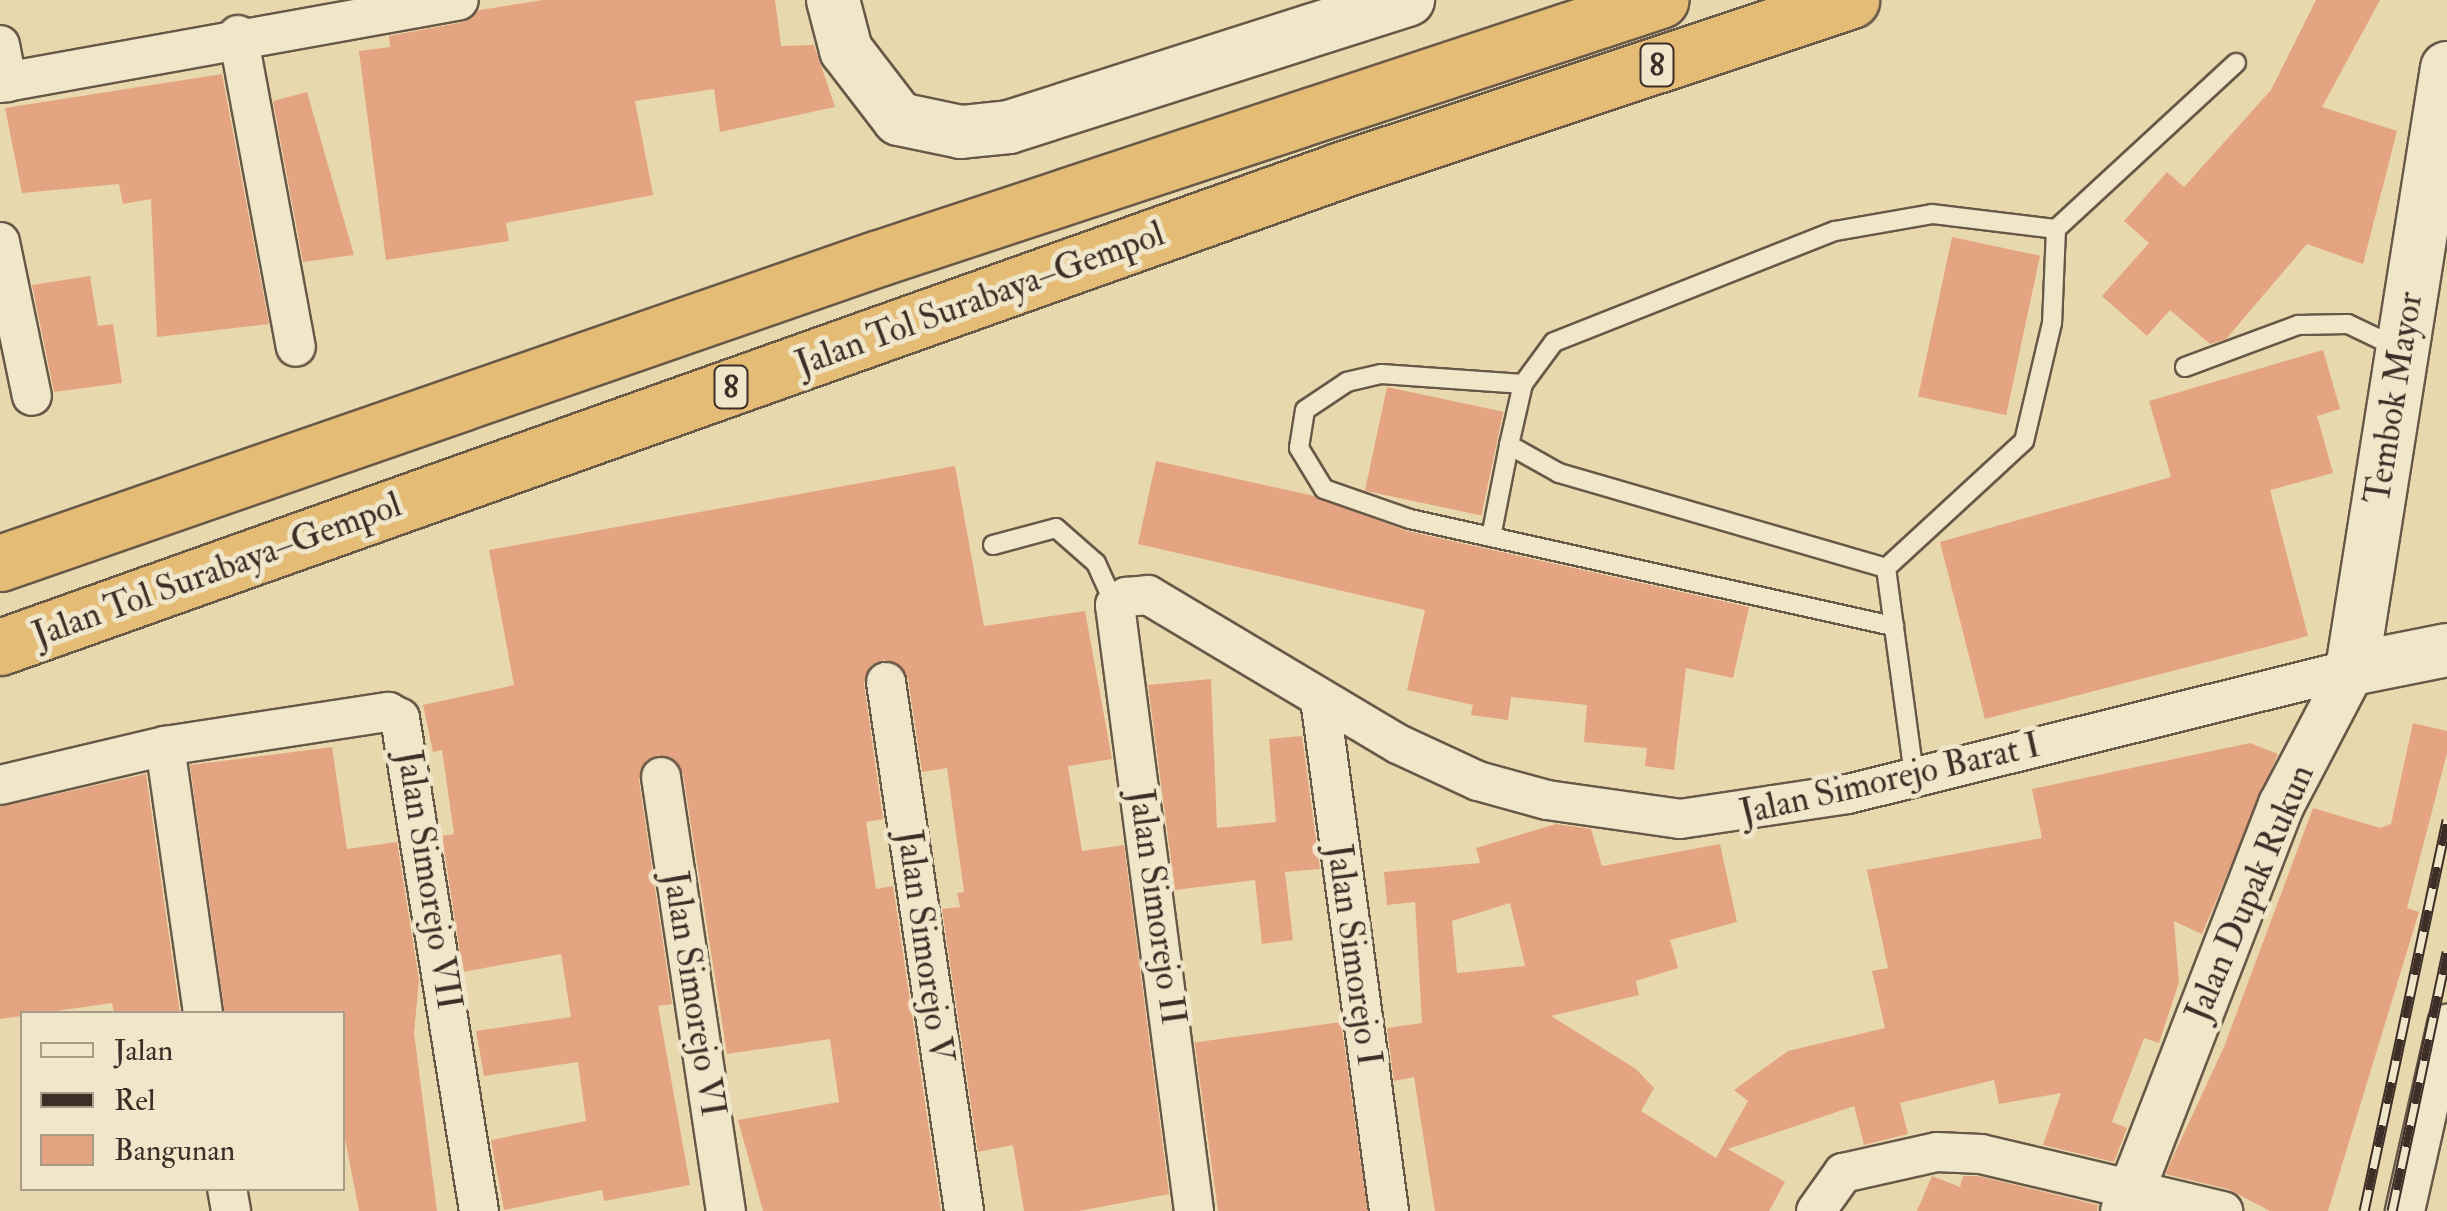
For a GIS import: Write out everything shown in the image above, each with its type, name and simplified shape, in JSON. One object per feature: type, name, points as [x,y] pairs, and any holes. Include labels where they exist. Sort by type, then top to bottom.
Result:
[{"type":"highway","name":"Jalan Tol Surabaya–Gempol","points":[[0,563],[1442,70],[1660,0]]},
{"type":"highway","name":"Jalan Tol Surabaya–Gempol","points":[[0,648],[1462,129],[1851,0]]},
{"type":"main road","points":[[833,0],[846,50],[899,119],[961,132],[1009,127],[1381,5]]},
{"type":"main road","name":"Tembok Mayor","points":[[2352,669],[2447,68]]},
{"type":"main road","points":[[2352,669],[2447,650]]},
{"type":"street","points":[[2,70],[459,0]]},
{"type":"street","points":[[238,35],[296,347]]},
{"type":"street","points":[[0,242],[32,396]]},
{"type":"street","name":"Jalan Simorejo Barat I","points":[[1115,605],[1148,594],[1320,700],[1478,781],[1547,800],[1680,819],[1759,813],[2352,669]]},
{"type":"street","name":"Jalan Simorejo II","points":[[1115,605],[1194,1211]]},
{"type":"street","name":"Jalan Dupak Rukun","points":[[2127,1201],[2282,804],[2352,669]]},
{"type":"street","name":"Jalan Simorejo V","points":[[886,682],[964,1211]]},
{"type":"street","name":"Jalan Simorejo I","points":[[1320,700],[1388,1211]]},
{"type":"street","name":"Jalan Simorejo VII","points":[[0,785],[165,746],[388,712],[400,718],[479,1211]]},
{"type":"street","points":[[165,746],[203,1011]]},
{"type":"street","name":"Jalan Simorejo VI","points":[[661,777],[726,1211]]},
{"type":"street","points":[[2405,1211],[2447,1024]]},
{"type":"street","points":[[1816,1211],[1844,1173],[1937,1152],[1980,1154],[2127,1201],[2223,1211]]},
{"type":"lane","points":[[1886,568],[2024,441],[2052,322],[2056,230],[2236,63]]},
{"type":"lane","points":[[1491,537],[1523,384],[1554,342],[1836,231],[1932,214],[2056,230]]},
{"type":"lane","points":[[2185,368],[2298,325],[2348,324],[2402,350]]},
{"type":"lane","points":[[1523,384],[1381,374],[1330,388],[1300,424],[1298,448],[1324,489],[1491,537],[1894,626]]},
{"type":"lane","points":[[1509,445],[1559,474],[1886,568]]},
{"type":"lane","points":[[993,545],[1056,528],[1096,563],[1115,605]]},
{"type":"lane","points":[[1886,568],[1914,774]]},
{"type":"building","points":[[543,0],[775,0],[781,46],[814,45],[835,107],[720,132],[714,89],[635,101],[653,195],[506,223],[509,241],[386,260],[359,51],[390,47],[389,36],[464,22],[480,10]]},
{"type":"building","points":[[2316,0],[2380,0],[2322,107],[2397,131],[2363,264],[2307,244],[2226,339],[2210,344],[2170,310],[2147,336],[2102,296],[2149,243],[2124,221],[2167,172],[2184,187],[2271,90]]},
{"type":"building","points":[[222,74],[269,324],[157,337],[151,199],[123,204],[119,184],[22,193],[5,108]]},
{"type":"building","points":[[307,92],[354,255],[303,262],[273,101]]},
{"type":"building","points":[[1952,237],[2040,256],[2006,415],[1918,396]]},
{"type":"building","points":[[90,276],[98,326],[113,324],[122,383],[54,392],[32,285]]},
{"type":"building","points":[[2323,350],[2340,409],[2317,416],[2333,473],[2270,490],[2308,636],[1985,719],[1940,542],[2171,477],[2149,401]]},
{"type":"building","points":[[1387,387],[1503,412],[1481,515],[1365,491]]},
{"type":"building","points":[[1156,461],[1314,496],[1407,531],[1749,607],[1733,678],[1686,668],[1674,770],[1645,766],[1647,748],[1584,742],[1587,705],[1511,697],[1508,720],[1471,715],[1473,705],[1407,690],[1425,610],[1138,544]]},
{"type":"building","points":[[955,466],[984,626],[1085,611],[1112,759],[1068,766],[1082,851],[1124,845],[1169,1194],[1079,1211],[1024,1211],[1013,1145],[978,1152],[942,909],[960,907],[957,893],[964,892],[947,768],[922,772],[908,678],[884,660],[871,665],[864,684],[883,819],[866,822],[876,889],[893,886],[941,1211],[763,1211],[738,1120],[839,1102],[830,1039],[727,1054],[683,774],[659,755],[646,760],[639,780],[672,1004],[658,1006],[690,1185],[604,1201],[602,1190],[504,1210],[491,1140],[586,1121],[578,1062],[484,1076],[476,1031],[571,1017],[561,954],[463,972],[442,836],[454,834],[442,750],[433,752],[423,705],[514,685],[489,550]]},
{"type":"building","points":[[1211,679],[1217,828],[1276,822],[1269,739],[1302,736],[1320,869],[1285,872],[1293,940],[1262,944],[1255,880],[1175,890],[1148,685]]},
{"type":"building","points":[[2413,723],[2447,731],[2447,753],[2407,908],[2419,912],[2328,1211],[2270,1211],[2228,1189],[2165,1174],[2224,1047],[2313,808],[2380,828],[2391,824]]},
{"type":"building","points":[[2250,743],[2278,754],[2202,934],[2174,921],[2179,982],[2159,1043],[2144,1038],[2112,1122],[2127,1128],[2114,1162],[2043,1145],[2061,1093],[1999,1104],[1994,1080],[1900,1103],[1908,1134],[1864,1145],[1854,1106],[1728,1149],[1785,1182],[1769,1211],[1435,1211],[1414,1077],[1394,1081],[1387,1028],[1422,1023],[1415,902],[1387,905],[1384,872],[1480,863],[1476,848],[1556,824],[1591,829],[1602,866],[1720,844],[1737,922],[1670,940],[1678,968],[1636,981],[1639,995],[1551,1016],[1636,1069],[1654,1088],[1641,1111],[1716,1158],[1748,1101],[1734,1090],[1788,1051],[1885,1028],[1872,971],[1888,968],[1867,870],[2042,838],[2032,789]],"holes":[[[1510,903],[1525,966],[1457,973],[1452,921]]]},
{"type":"building","points":[[332,747],[347,849],[397,842],[419,980],[414,1033],[437,1211],[359,1211],[345,1139],[345,1011],[225,1011],[190,765]]},
{"type":"building","points":[[146,774],[180,1011],[113,1011],[112,1003],[56,1011],[20,1011],[20,1016],[0,1019],[0,807]]},
{"type":"building","points":[[1341,1022],[1368,1211],[1218,1211],[1194,1043]]},
{"type":"building","points":[[1932,1176],[1960,1187],[1963,1176],[1978,1176],[2098,1205],[2097,1211],[1917,1211]]},
{"type":"railway","points":[[2364,1211],[2447,820]]},
{"type":"railway","points":[[2392,1211],[2447,952]]}]
